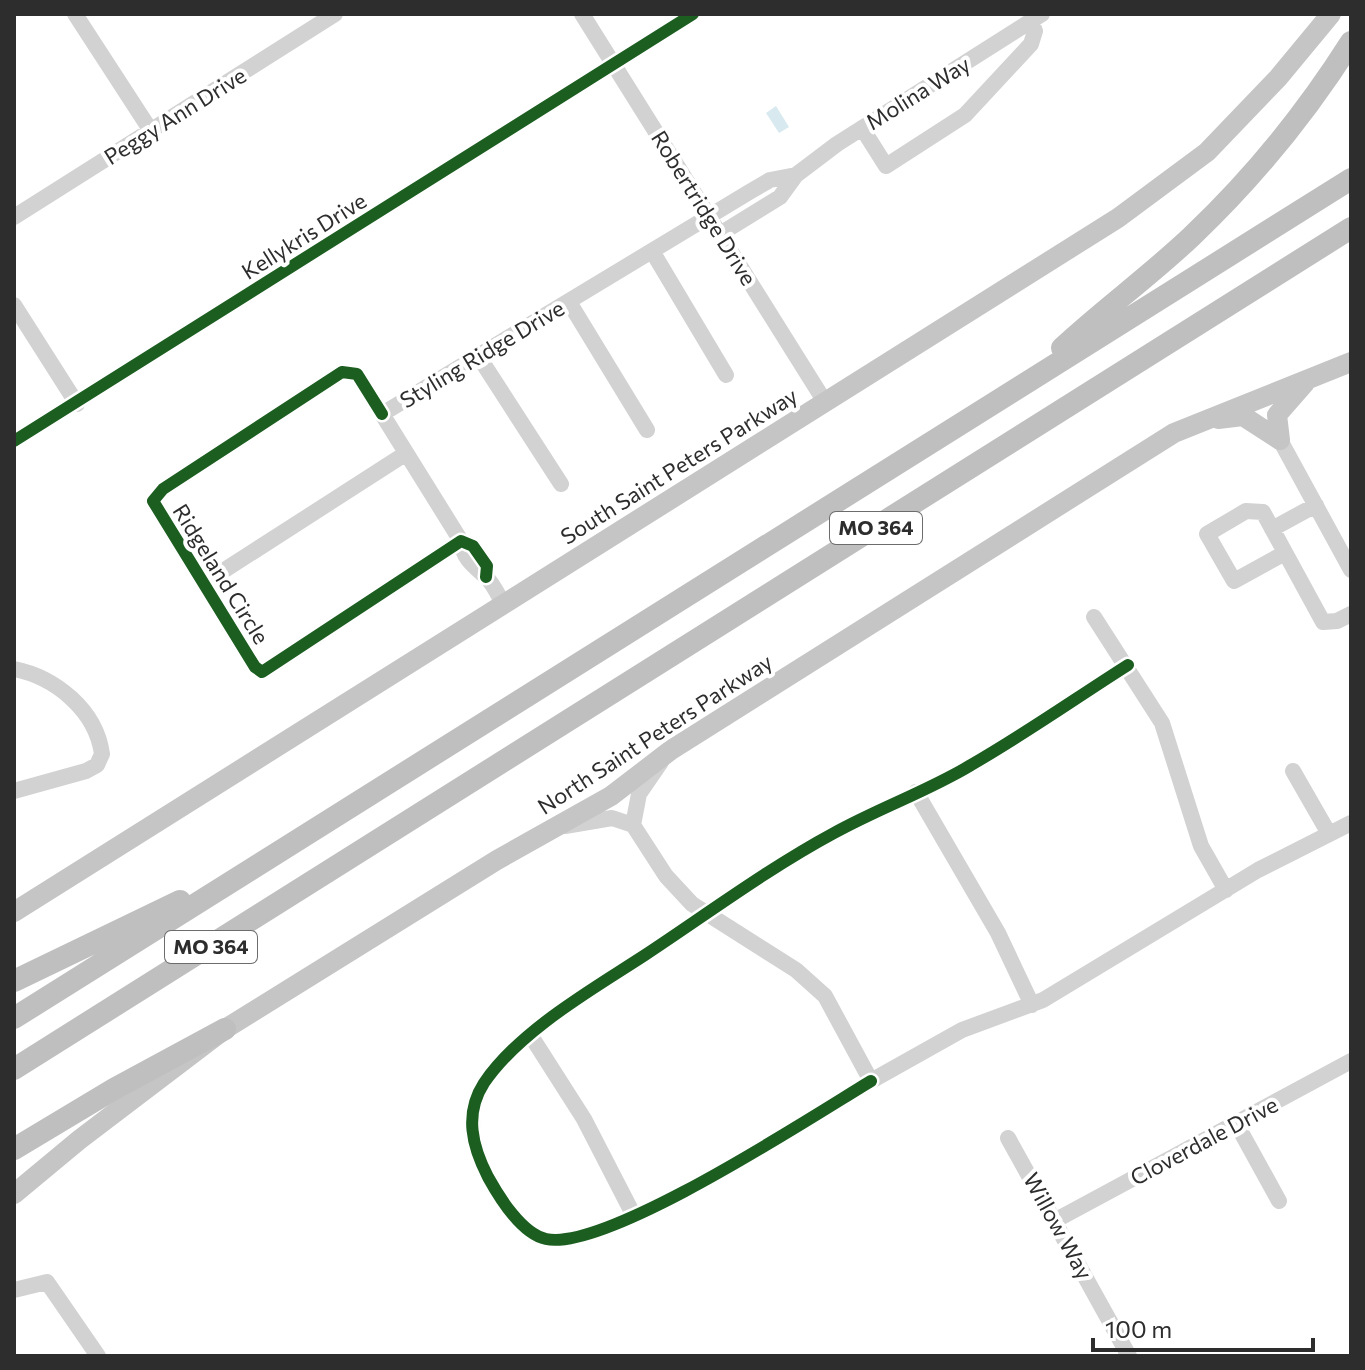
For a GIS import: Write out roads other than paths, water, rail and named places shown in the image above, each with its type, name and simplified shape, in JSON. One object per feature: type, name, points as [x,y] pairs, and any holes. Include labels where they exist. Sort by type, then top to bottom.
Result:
[{"type":"highway","points":[[1024,384],[1102,311],[1181,246],[1227,201],[1299,120],[1351,42]]},
{"type":"highway","name":"MO 364","points":[[14,1018],[1351,179]]},
{"type":"highway","name":"MO 364","points":[[14,1069],[1351,228]]},
{"type":"highway","points":[[14,981],[119,928],[248,872]]},
{"type":"highway","points":[[14,1149],[114,1089],[225,1029]]},
{"type":"main road","name":"South Saint Peters Parkway","points":[[14,912],[1165,186],[1207,152],[1245,114],[1331,14]]},
{"type":"main road","name":"North Saint Peters Parkway","points":[[14,1194],[79,1140],[225,1029],[497,860],[559,828],[749,700],[1137,456],[1174,433],[1351,362]]},
{"type":"main road","points":[[1280,440],[1277,415],[1295,392],[1320,373]]},
{"type":"main road","points":[[1206,420],[1243,416],[1280,440]]},
{"type":"street","points":[[75,14],[151,131]]},
{"type":"street","name":"Peggy Ann Drive","points":[[14,217],[151,131],[311,21],[335,14]]},
{"type":"street","name":"Robertridge Drive","points":[[582,14],[825,402]]},
{"type":"street","name":"Kellykris Drive","points":[[14,441],[693,14]]},
{"type":"street","points":[[862,128],[886,166],[952,125],[1031,44],[1036,18]]},
{"type":"street","name":"Molina Way","points":[[720,234],[780,197],[796,175],[862,128],[1036,18]]},
{"type":"street","name":"Molina Way","points":[[709,216],[770,180],[796,175]]},
{"type":"street","name":"Styling Ridge Drive","points":[[504,605],[486,577],[477,573],[469,562],[462,551],[461,541],[382,414],[709,216]]},
{"type":"street","points":[[652,251],[726,375]]},
{"type":"street","points":[[569,302],[647,430]]},
{"type":"street","points":[[14,305],[77,404]]},
{"type":"street","points":[[479,357],[561,484]]},
{"type":"street","name":"Ridgeland Circle","points":[[382,414],[357,374],[342,372],[157,494],[153,501],[206,582],[255,667],[262,672],[461,541]]},
{"type":"street","points":[[1280,440],[1351,570]]},
{"type":"street","name":"Ridgeland Circle","points":[[206,582],[405,454]]},
{"type":"street","points":[[1272,529],[1316,505]]},
{"type":"street","points":[[1285,553],[1234,581],[1207,534],[1246,511],[1263,512],[1323,622],[1337,621],[1351,614]]},
{"type":"street","points":[[1094,617],[1128,665],[1162,723],[1201,846],[1226,890]]},
{"type":"street","points":[[1128,665],[970,766],[832,834],[564,1008],[531,1036],[484,1083],[472,1111],[472,1136],[492,1184],[517,1218],[534,1234],[547,1240],[576,1237],[634,1216],[710,1179],[871,1081],[962,1030],[1032,1005],[1100,968],[1226,890],[1328,832],[1351,823]]},
{"type":"street","points":[[14,669],[32,672],[56,684],[72,699],[95,732],[102,754],[97,765],[86,771],[14,791]]},
{"type":"street","points":[[633,825],[639,794],[662,759]]},
{"type":"street","points":[[1293,771],[1328,832]]},
{"type":"street","points":[[916,792],[998,933],[1032,1005]]},
{"type":"street","points":[[559,828],[612,818],[633,825],[666,876],[692,904],[796,970],[825,996],[842,1021],[871,1081]]},
{"type":"street","points":[[531,1036],[584,1119],[634,1216]]},
{"type":"street","name":"Cloverdale Drive","points":[[1056,1220],[1351,1061]]},
{"type":"street","points":[[1236,1123],[1279,1201]]},
{"type":"street","name":"Willow Way","points":[[1008,1138],[1129,1356]]},
{"type":"street","points":[[14,1290],[47,1282],[98,1356]]}]
